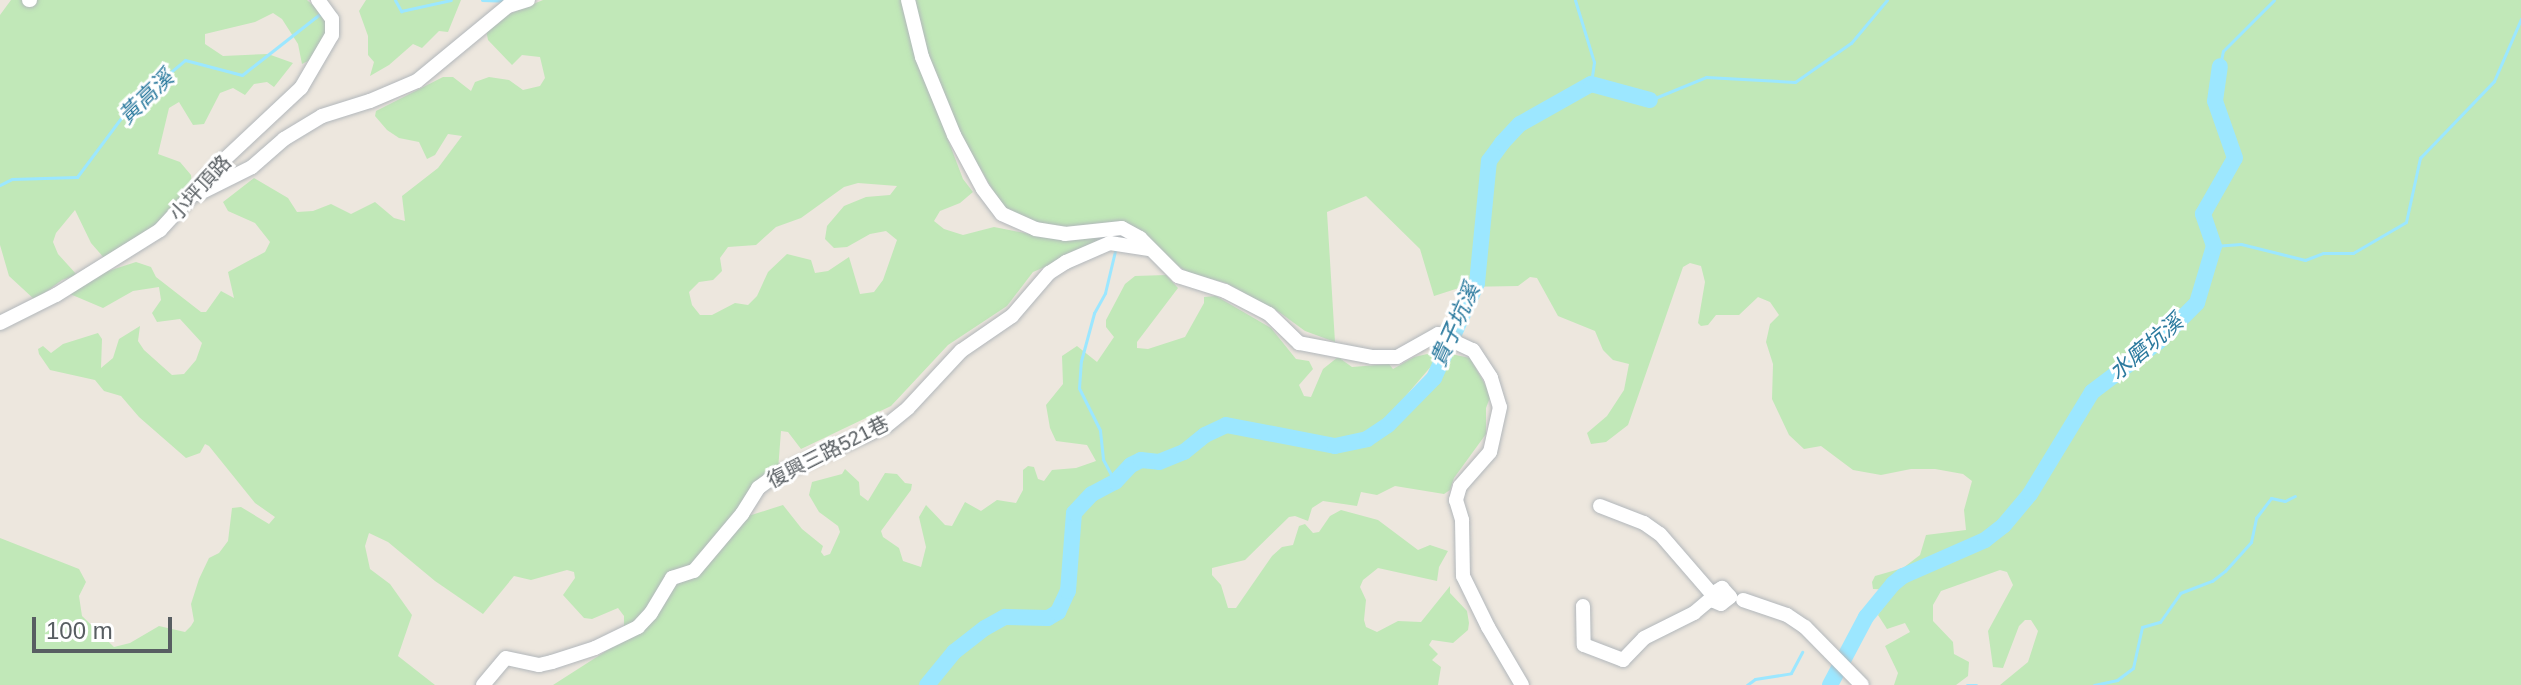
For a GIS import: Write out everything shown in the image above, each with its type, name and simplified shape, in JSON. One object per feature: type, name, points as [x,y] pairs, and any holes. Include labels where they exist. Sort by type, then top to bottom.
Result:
[{"type":"street","name":"小坪頂路","points":[[0,323],[56,295],[141,245],[160,230],[225,159],[301,88],[332,35],[332,19],[318,0]]},
{"type":"street","points":[[194,195],[252,167],[284,139],[322,116],[417,81],[504,3],[528,0]]},
{"type":"street","points":[[908,0],[922,57],[954,135],[983,189],[1002,214],[1017,223],[1065,234],[1122,228],[1140,238],[1178,276],[1225,291],[1269,314],[1299,343],[1372,357],[1397,357],[1430,338],[1444,336],[1473,350],[1491,378],[1500,407],[1490,452],[1460,486],[1456,500],[1462,520],[1463,576],[1522,685]]},
{"type":"street","name":"復興三路521巷","points":[[483,685],[506,658],[539,665],[552,662],[595,648],[638,627],[651,613],[672,578],[694,571],[742,514],[758,488],[776,475],[886,426],[908,408],[961,351],[1012,316],[1049,273],[1066,262],[1110,243],[1148,249]]},
{"type":"street","points":[[1583,606],[1584,645],[1623,660],[1644,638],[1694,613],[1712,596],[1660,534],[1644,523],[1600,506]]},
{"type":"street","points":[[1743,600],[1787,615],[1841,661],[1862,685]]},
{"type":"green space","points":[[11,0],[307,0],[337,26],[310,60],[302,64],[298,44],[282,19],[273,13],[255,22],[205,34],[205,44],[223,56],[268,54],[293,63],[274,87],[267,82],[254,84],[245,95],[233,88],[220,93],[204,124],[193,125],[179,102],[169,108],[158,154],[180,162],[191,175],[192,185],[147,234],[105,259],[91,243],[75,210],[56,233],[53,242],[58,254],[77,275],[62,280],[35,300],[9,276],[0,245],[0,15]]},
{"type":"green space","points":[[366,0],[461,0],[448,32],[439,31],[422,48],[413,44],[389,65],[370,76],[374,62],[368,55],[368,36],[359,11]]},
{"type":"green space","points":[[543,0],[904,0],[926,82],[963,179],[973,192],[960,203],[940,211],[934,221],[944,229],[963,235],[994,227],[1035,235],[1107,234],[1108,240],[1033,272],[1007,306],[948,345],[891,406],[801,449],[788,432],[781,431],[778,470],[745,517],[783,505],[802,529],[823,546],[821,552],[824,556],[830,554],[840,532],[838,526],[819,512],[809,495],[812,482],[842,474],[845,469],[859,482],[860,495],[868,501],[885,473],[897,474],[905,483],[912,484],[911,490],[881,531],[883,537],[899,548],[903,561],[921,567],[926,547],[919,517],[926,505],[945,525],[952,526],[965,502],[981,511],[997,500],[1016,503],[1023,490],[1023,470],[1028,466],[1034,467],[1038,479],[1044,481],[1052,470],[1076,468],[1096,461],[1087,445],[1056,441],[1046,405],[1063,384],[1062,356],[1077,346],[1097,362],[1114,337],[1106,327],[1106,320],[1125,284],[1135,276],[1166,275],[1178,288],[1137,342],[1137,348],[1148,349],[1185,337],[1204,303],[1204,297],[1216,296],[1271,328],[1296,359],[1309,361],[1313,369],[1299,385],[1304,396],[1311,397],[1323,369],[1338,357],[1352,367],[1389,364],[1393,369],[1414,357],[1445,350],[1386,419],[1406,406],[1451,354],[1470,358],[1491,395],[1486,408],[1486,434],[1454,478],[1450,490],[1444,494],[1395,486],[1377,495],[1361,492],[1357,506],[1323,501],[1312,508],[1308,521],[1289,517],[1245,560],[1212,568],[1212,575],[1221,585],[1228,608],[1236,608],[1272,556],[1282,547],[1293,545],[1299,526],[1305,524],[1313,533],[1319,532],[1330,516],[1341,510],[1378,520],[1418,550],[1430,545],[1448,551],[1439,567],[1437,581],[1378,568],[1363,580],[1360,587],[1366,600],[1366,627],[1377,632],[1398,621],[1421,622],[1450,586],[1450,593],[1467,611],[1469,623],[1468,630],[1453,643],[1432,640],[1429,645],[1438,654],[1432,660],[1441,667],[1438,685],[553,685],[617,644],[624,625],[624,616],[618,608],[592,619],[584,618],[563,595],[575,578],[574,572],[567,570],[531,580],[514,576],[483,614],[435,581],[388,542],[369,533],[365,546],[370,569],[390,584],[412,615],[398,656],[435,685],[0,685],[0,538],[79,569],[86,582],[79,596],[82,616],[114,647],[130,643],[159,626],[185,632],[191,626],[194,621],[191,604],[199,579],[209,558],[219,553],[228,541],[232,508],[241,507],[269,524],[275,517],[255,503],[209,446],[205,444],[200,453],[186,458],[139,417],[121,396],[104,391],[95,380],[50,370],[39,354],[38,349],[43,346],[51,353],[63,344],[98,333],[102,339],[101,368],[113,358],[119,339],[140,326],[138,341],[144,350],[172,375],[184,374],[196,360],[202,343],[180,319],[157,322],[152,313],[161,300],[159,287],[133,291],[103,308],[70,294],[105,272],[136,262],[151,267],[156,277],[201,312],[206,312],[221,291],[234,298],[228,272],[265,252],[270,242],[255,223],[228,211],[223,202],[254,178],[288,198],[297,212],[313,211],[331,204],[351,214],[375,202],[394,218],[405,221],[402,196],[438,168],[462,136],[448,134],[435,155],[427,159],[419,142],[399,138],[387,130],[375,116],[376,111],[443,77],[453,77],[471,91],[475,82],[489,77],[509,80],[523,90],[540,86],[545,78],[540,57],[522,55],[512,65],[488,40],[485,24]],"holes":[[[858,183],[897,186],[890,195],[866,197],[844,206],[827,226],[825,239],[834,248],[847,247],[870,234],[886,231],[897,240],[883,280],[874,292],[860,294],[849,257],[828,271],[815,273],[811,260],[787,254],[768,272],[757,296],[748,305],[735,303],[712,315],[700,315],[692,305],[689,292],[699,282],[713,280],[722,271],[720,258],[728,247],[756,245],[776,227],[801,218],[844,187]]]},
{"type":"green space","points":[[912,0],[2521,0],[2521,685],[2000,685],[2028,662],[2038,631],[2031,620],[2025,620],[2019,626],[2003,668],[1993,667],[1988,631],[2013,585],[2007,572],[2000,570],[1941,591],[1933,605],[1933,621],[1953,642],[1954,654],[1969,662],[1968,676],[1956,685],[1894,685],[1898,673],[1885,646],[1910,632],[1905,623],[1887,629],[1878,615],[1896,590],[1873,589],[1872,582],[1875,576],[1903,568],[1920,555],[1926,535],[1966,530],[1964,510],[1972,481],[1963,474],[1935,469],[1911,469],[1881,475],[1853,470],[1821,446],[1804,449],[1789,435],[1772,399],[1773,364],[1766,342],[1770,324],[1779,315],[1770,302],[1758,297],[1739,315],[1716,315],[1708,325],[1701,326],[1698,323],[1705,282],[1701,266],[1690,263],[1683,267],[1628,425],[1606,442],[1591,444],[1587,433],[1607,416],[1624,390],[1629,364],[1613,360],[1603,350],[1595,331],[1558,316],[1537,278],[1530,277],[1518,286],[1462,287],[1434,296],[1420,249],[1366,196],[1327,212],[1335,342],[1305,331],[1279,312],[1226,283],[1189,273],[1158,253],[1143,237],[1042,225],[1006,213],[962,137],[928,57]]},
{"type":"waterway","points":[[395,0],[401,11],[451,0]]},
{"type":"waterway","points":[[482,0],[505,1]]},
{"type":"waterway","points":[[1575,0],[1594,62],[1591,84]]},
{"type":"waterway","name":"貴子坑溪","points":[[1650,100],[1706,77],[1795,82],[1851,43],[1887,0]]},
{"type":"waterway","points":[[2220,66],[2223,51],[2274,0]]},
{"type":"waterway","name":"黃高溪","points":[[0,185],[12,179],[77,177],[130,106],[185,60],[242,75],[321,13]]},
{"type":"waterway","name":"水磨坑溪","points":[[2214,246],[2241,244],[2305,260],[2323,253],[2353,253],[2406,222],[2420,158],[2494,81],[2521,19]]},
{"type":"waterway","name":"水磨坑溪","points":[[1830,685],[1866,617],[1893,584],[1903,576],[1985,540],[2004,525],[2030,494],[2092,392],[2158,342],[2197,303],[2214,246],[2203,214],[2235,158],[2215,101],[2220,66]]},
{"type":"waterway","name":"貴子坑溪","points":[[927,685],[954,652],[985,628],[1005,617],[1048,618],[1058,612],[1068,591],[1074,513],[1092,494],[1115,482],[1131,465],[1141,460],[1159,462],[1184,452],[1205,435],[1226,425],[1335,446],[1367,439],[1388,425],[1434,378],[1477,283],[1489,161],[1502,143],[1520,124],[1591,84],[1650,100]]},
{"type":"waterway","points":[[1115,482],[1103,459],[1100,430],[1079,388],[1081,361],[1094,313],[1105,293],[1116,247]]},
{"type":"waterway","points":[[2094,685],[2117,680],[2133,668],[2142,627],[2160,622],[2180,593],[2212,581],[2225,571],[2251,542],[2256,518],[2271,498],[2285,501],[2295,496]]},
{"type":"waterway","points":[[1747,685],[1755,679],[1791,673],[1802,652]]},
{"type":"waterway","points":[[1967,685],[1976,685]]}]
